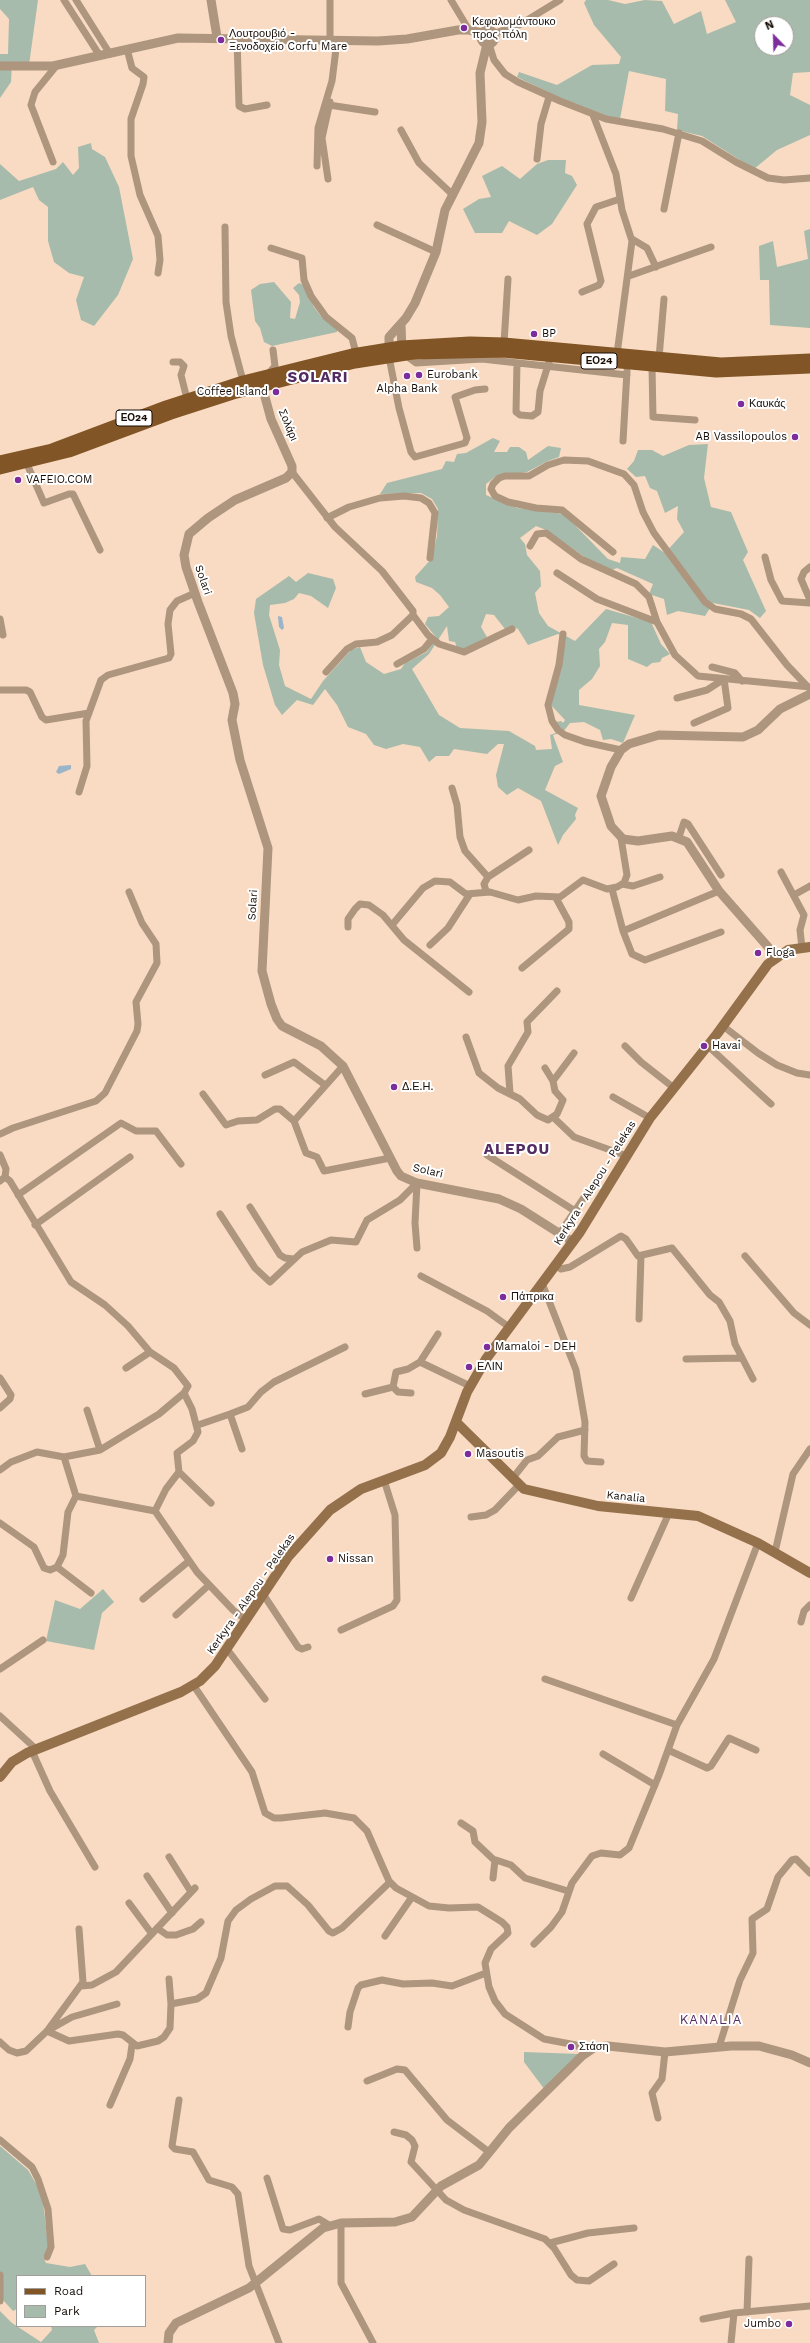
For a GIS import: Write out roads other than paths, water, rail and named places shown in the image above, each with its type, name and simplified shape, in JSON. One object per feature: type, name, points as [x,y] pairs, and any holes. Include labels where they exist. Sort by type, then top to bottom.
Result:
[{"type":"main road","name":"ΕΟ24","points":[[403,352],[470,342],[506,347],[617,354],[656,363],[716,372],[810,368]]},
{"type":"main road","name":"ΕΟ24","points":[[0,461],[52,449],[187,399],[243,381],[356,353],[403,352],[458,355],[506,347],[549,361],[627,370],[656,363],[743,363],[810,359]]},
{"type":"main road","name":"ΕΟ24","points":[[0,469],[27,464],[78,449],[194,406],[389,352]]},
{"type":"main road","points":[[262,386],[268,375]]},
{"type":"main road","name":"Kerkyra - Alepou - Pelekas","points":[[0,1777],[12,1762],[34,1750],[194,1686],[209,1674],[296,1547],[330,1510],[353,1493],[431,1462],[444,1449],[470,1386],[509,1327],[573,1242],[650,1118],[708,1046],[761,972],[776,956],[788,950],[806,947]]},
{"type":"main road","name":"Kanalia","points":[[456,1422],[515,1482],[536,1494],[598,1506],[698,1516],[758,1543],[810,1573]]},
{"type":"street","points":[[64,0],[100,56]]},
{"type":"street","points":[[76,0],[110,54]]},
{"type":"street","points":[[211,0],[217,37]]},
{"type":"street","points":[[317,166],[318,128],[332,81],[333,41],[330,0]]},
{"type":"street","points":[[451,0],[469,30]]},
{"type":"street","points":[[482,34],[487,30],[495,33],[519,25],[560,0]]},
{"type":"street","points":[[0,66],[37,67],[56,65],[178,38],[217,37],[333,41],[395,40],[448,31],[469,30],[482,34]]},
{"type":"street","points":[[485,389],[455,397],[467,438],[465,444],[415,457],[411,452],[391,376],[389,352],[390,335],[401,324],[415,303],[436,252],[443,216],[452,195],[470,165],[480,139],[482,122],[480,73],[488,44],[495,40],[495,33]]},
{"type":"street","points":[[482,34],[482,40],[488,44],[494,60],[505,74],[549,97],[593,115],[679,133],[702,141],[736,162],[768,178],[784,180],[810,178]]},
{"type":"street","points":[[237,38],[239,106],[245,109],[267,105]]},
{"type":"street","points":[[127,49],[132,68],[144,77],[129,127],[130,156],[140,195],[158,236],[160,260],[158,274]]},
{"type":"street","points":[[52,162],[31,105],[35,92],[56,65]]},
{"type":"street","points":[[328,179],[322,138],[334,89],[332,81]]},
{"type":"street","points":[[537,159],[541,124],[549,97]]},
{"type":"street","points":[[329,105],[375,112]]},
{"type":"street","points":[[593,115],[616,174],[620,199],[632,239],[629,276],[617,354]]},
{"type":"street","points":[[401,130],[419,162],[452,195]]},
{"type":"street","points":[[664,209],[679,133]]},
{"type":"street","points":[[582,292],[599,285],[601,281],[587,224],[596,207],[620,199]]},
{"type":"street","points":[[376,225],[436,252]]},
{"type":"street","points":[[225,227],[226,302],[231,336],[243,381]]},
{"type":"street","points":[[632,239],[647,248],[656,267]]},
{"type":"street","points":[[629,276],[711,247]]},
{"type":"street","points":[[271,248],[302,258],[305,283],[311,296],[326,317],[352,338],[356,353]]},
{"type":"street","points":[[458,355],[517,363],[549,361],[540,391],[537,414],[534,416],[520,415],[516,410],[517,363],[506,347],[508,279]]},
{"type":"street","points":[[664,299],[656,363],[653,417],[695,420]]},
{"type":"street","points":[[401,324],[403,352]]},
{"type":"street","points":[[268,375],[275,366],[272,350]]},
{"type":"street","points":[[517,363],[528,354]]},
{"type":"street","points":[[173,362],[180,362],[184,366],[181,375],[187,399]]},
{"type":"street","points":[[623,441],[627,370]]},
{"type":"street","name":"Σολάρι","points":[[262,386],[271,419],[293,468],[292,472]]},
{"type":"street","points":[[613,552],[568,513],[557,509],[536,508],[508,502],[495,496],[491,489],[493,484],[505,476],[529,476],[548,465],[564,460],[588,461],[624,474],[634,485],[643,512],[654,533],[705,602],[715,609],[740,614],[751,619],[787,665],[809,690]]},
{"type":"street","points":[[27,464],[44,503],[73,494],[100,550]]},
{"type":"street","points":[[292,472],[327,518],[382,571],[413,611],[414,615],[432,639],[445,647],[464,652],[512,629]]},
{"type":"street","name":"Solari","points":[[292,472],[286,478],[231,503],[189,534],[185,546],[184,558],[195,593],[233,693],[235,704],[232,720],[237,746],[268,848],[262,966],[266,991],[279,1023],[321,1046],[343,1066],[348,1073],[390,1158],[401,1176],[417,1183],[499,1199],[521,1208],[573,1242]]},
{"type":"street","points":[[327,518],[349,507],[380,498],[404,496],[421,498],[430,503],[434,512],[430,558]]},
{"type":"street","points":[[530,546],[537,534],[546,533],[581,559],[636,584],[649,597],[656,622],[661,628],[675,655],[698,676],[809,690]]},
{"type":"street","points":[[765,557],[772,580],[782,602],[810,603]]},
{"type":"street","points":[[810,568],[804,572],[801,579],[810,600]]},
{"type":"street","points":[[557,572],[598,599],[656,622]]},
{"type":"street","points":[[79,792],[87,766],[86,726],[99,684],[104,677],[169,658],[171,654],[168,624],[170,610],[177,601],[195,593]]},
{"type":"street","points":[[326,672],[347,649],[356,644],[377,642],[392,635],[414,615]]},
{"type":"street","points":[[0,619],[3,635]]},
{"type":"street","points":[[563,634],[559,665],[548,705],[552,721],[558,730],[565,735],[585,742],[621,750]]},
{"type":"street","points":[[397,664],[424,649],[432,639]]},
{"type":"street","points":[[712,667],[735,673],[742,681]]},
{"type":"street","points":[[677,698],[707,690],[724,679]]},
{"type":"street","points":[[694,723],[728,708],[724,679]]},
{"type":"street","points":[[0,690],[26,690],[30,692],[42,717],[48,721],[89,713]]},
{"type":"street","points":[[392,925],[414,898],[431,883],[446,881],[463,892],[470,894],[486,891],[515,900],[536,896],[556,898],[583,880],[612,889],[622,884],[626,880],[627,872],[621,838],[611,826],[601,796],[608,773],[621,750],[634,741],[659,735],[743,737],[758,730],[780,709],[809,690]]},
{"type":"street","points":[[452,788],[457,805],[460,837],[465,851],[488,876]]},
{"type":"street","points":[[679,837],[684,822],[688,824],[721,875]]},
{"type":"street","points":[[621,838],[631,841],[667,836],[679,837],[691,847],[719,891],[776,956]]},
{"type":"street","points":[[486,891],[484,884],[488,876],[529,850]]},
{"type":"street","points":[[781,872],[804,916],[800,930],[806,947]]},
{"type":"street","points":[[622,884],[633,886],[660,877]]},
{"type":"street","points":[[794,895],[810,886]]},
{"type":"street","points":[[612,889],[623,931],[632,954],[645,960],[721,932]]},
{"type":"street","points":[[623,931],[719,891]]},
{"type":"street","points":[[0,1134],[13,1128],[96,1101],[105,1093],[137,1031],[138,1024],[136,1002],[157,963],[156,944],[142,923],[129,892]]},
{"type":"street","points":[[430,945],[448,928],[470,894]]},
{"type":"street","points":[[522,968],[569,929],[569,922],[556,898]]},
{"type":"street","points":[[348,927],[348,919],[351,913],[358,905],[365,904],[383,915],[404,940],[469,992]]},
{"type":"street","points":[[510,1093],[508,1066],[528,1032],[527,1022],[557,991]]},
{"type":"street","points":[[723,1026],[758,1053],[778,1065],[797,1073],[810,1075]]},
{"type":"street","points":[[466,1037],[477,1072],[498,1088],[520,1099],[542,1118],[548,1120],[553,1118],[564,1101],[555,1090],[553,1081],[545,1068]]},
{"type":"street","points":[[625,1046],[641,1062],[674,1088]]},
{"type":"street","points":[[708,1046],[771,1104]]},
{"type":"street","points":[[553,1081],[574,1053]]},
{"type":"street","points":[[265,1075],[294,1062],[325,1085]]},
{"type":"street","points":[[294,1121],[343,1066]]},
{"type":"street","points":[[203,1094],[226,1125],[238,1121],[257,1120],[277,1108],[294,1121],[306,1153],[317,1157],[324,1171],[390,1158]]},
{"type":"street","points":[[613,1097],[650,1118]]},
{"type":"street","points":[[553,1118],[574,1136],[626,1156]]},
{"type":"street","points":[[18,1195],[121,1123],[136,1131],[156,1131],[181,1164]]},
{"type":"street","points":[[0,1155],[6,1169],[3,1179],[9,1179],[71,1282],[104,1305],[128,1326],[150,1352],[174,1368],[188,1386],[184,1393],[159,1414],[100,1450],[64,1457],[37,1452],[11,1462],[0,1470]]},
{"type":"street","points":[[487,1155],[575,1211]]},
{"type":"street","points":[[36,1225],[130,1157]]},
{"type":"street","points":[[417,1183],[415,1223],[418,1248]]},
{"type":"street","points":[[220,1214],[255,1268],[269,1282],[273,1281],[293,1259],[302,1252],[331,1240],[356,1242],[367,1220],[400,1200],[417,1183]]},
{"type":"street","points":[[560,1233],[587,1193]]},
{"type":"street","points":[[250,1207],[280,1255],[285,1258],[293,1259]]},
{"type":"street","points":[[555,1265],[561,1268],[570,1267],[621,1236],[626,1239],[637,1255],[641,1256],[665,1248],[674,1248],[710,1295],[719,1302],[730,1321],[733,1340],[753,1379]]},
{"type":"street","points":[[639,1319],[641,1256]]},
{"type":"street","points":[[746,1256],[794,1313],[810,1325]]},
{"type":"street","points":[[421,1276],[487,1311],[509,1327]]},
{"type":"street","points":[[542,1283],[575,1364],[582,1401],[585,1430],[585,1458],[590,1462],[600,1462]]},
{"type":"street","points":[[393,1387],[396,1372],[408,1369],[420,1362],[438,1334]]},
{"type":"street","points":[[198,1425],[248,1407],[261,1392],[286,1375],[345,1347]]},
{"type":"street","points":[[126,1368],[150,1352]]},
{"type":"street","points":[[686,1359],[741,1358]]},
{"type":"street","points":[[420,1362],[470,1386]]},
{"type":"street","points":[[0,1378],[11,1395],[9,1401],[0,1408]]},
{"type":"street","points":[[393,1387],[398,1392],[411,1393]]},
{"type":"street","points":[[365,1394],[393,1387]]},
{"type":"street","points":[[184,1393],[198,1425],[197,1436],[176,1455],[179,1472],[211,1503]]},
{"type":"street","points":[[87,1410],[100,1450]]},
{"type":"street","points":[[230,1414],[242,1449]]},
{"type":"street","points":[[472,1517],[486,1515],[495,1510],[515,1482],[527,1460],[538,1456],[558,1437],[585,1430]]},
{"type":"street","points":[[775,1552],[793,1474],[810,1449]]},
{"type":"street","points":[[0,1523],[35,1549],[44,1568],[50,1570],[57,1567],[64,1550],[68,1512],[76,1496],[64,1457]]},
{"type":"street","points":[[155,1511],[166,1488],[179,1472]]},
{"type":"street","points":[[341,1630],[393,1606],[397,1600],[395,1515],[384,1480]]},
{"type":"street","points":[[76,1496],[155,1511],[189,1561],[209,1585],[246,1620]]},
{"type":"street","points":[[631,1598],[669,1513]]},
{"type":"street","points":[[534,1944],[562,1912],[573,1880],[592,1856],[601,1853],[620,1855],[629,1848],[655,1785],[677,1725],[714,1659],[758,1543]]},
{"type":"street","points":[[143,1598],[189,1561]]},
{"type":"street","points":[[57,1567],[91,1593]]},
{"type":"street","points":[[176,1615],[209,1585]]},
{"type":"street","points":[[263,1594],[298,1647],[302,1649],[308,1647]]},
{"type":"street","points":[[801,1622],[804,1611],[810,1605]]},
{"type":"street","points":[[0,1669],[42,1640]]},
{"type":"street","points":[[227,1649],[265,1699]]},
{"type":"street","points":[[545,1679],[677,1725]]},
{"type":"street","points":[[194,1686],[252,1772],[265,1813],[274,1818],[326,1813],[354,1818],[367,1831],[390,1882],[412,1897],[434,1907],[478,1907],[505,1925],[508,1933],[491,1949],[486,1963],[486,1974],[491,1995],[505,2014],[544,2039],[576,2045],[587,2052]]},
{"type":"street","points":[[0,1716],[34,1750],[50,1791],[95,1867]]},
{"type":"street","points":[[668,1750],[707,1768],[711,1766],[729,1738],[756,1750]]},
{"type":"street","points":[[602,1754],[655,1785]]},
{"type":"street","points":[[461,1823],[473,1830],[476,1843],[495,1860],[511,1865],[525,1878],[568,1891]]},
{"type":"street","points":[[81,1986],[92,1985],[111,1976],[193,1890],[169,1857]]},
{"type":"street","points":[[719,2047],[740,1980],[753,1953],[752,1919],[767,1909],[778,1877],[792,1860],[796,1859],[810,1873]]},
{"type":"street","points":[[493,1878],[495,1860]]},
{"type":"street","points":[[147,1876],[172,1913]]},
{"type":"street","points":[[171,2004],[197,1999],[206,1993],[222,1954],[228,1921],[239,1907],[262,1891],[278,1885],[287,1886],[308,1905],[329,1932],[333,1933],[342,1928],[390,1882]]},
{"type":"street","points":[[385,1936],[412,1897]]},
{"type":"street","points":[[129,1903],[155,1931],[167,1935],[176,1935],[193,1929],[201,1922]]},
{"type":"street","points":[[0,2042],[9,2050],[21,2053],[26,2051],[47,2031],[81,1986],[83,1975],[79,1929]]},
{"type":"street","points":[[348,2027],[349,2014],[356,1991],[361,1985],[382,1980],[403,1984],[436,1983],[452,1986],[486,1974]]},
{"type":"street","points":[[47,2031],[69,2041],[120,2034],[132,2045],[141,2046],[164,2037],[170,2028],[171,2004],[169,1979]]},
{"type":"street","points":[[47,2031],[72,2017],[117,2004]]},
{"type":"street","points":[[110,2105],[130,2059],[132,2045]]},
{"type":"street","points":[[168,2343],[170,2330],[179,2321],[219,2304],[255,2283],[315,2233],[329,2225],[390,2222],[410,2218],[437,2190],[477,2167],[520,2117],[587,2052],[604,2046],[666,2052],[719,2047],[759,2046],[792,2055],[810,2063]]},
{"type":"street","points":[[658,2118],[653,2091],[662,2079],[666,2052]]},
{"type":"street","points":[[367,2080],[397,2069],[405,2070],[447,2120],[489,2152]]},
{"type":"street","points":[[179,2100],[172,2146],[175,2149],[193,2152],[209,2180],[232,2187],[238,2194],[246,2253],[255,2283],[278,2343]]},
{"type":"street","points":[[394,2132],[406,2135],[412,2140],[415,2146],[411,2162],[453,2205],[550,2243],[571,2275],[577,2280],[589,2281],[614,2264]]},
{"type":"street","points":[[0,2140],[32,2167],[38,2179],[48,2210],[51,2247],[47,2257]]},
{"type":"street","points":[[267,2178],[283,2229],[290,2230],[319,2219],[325,2221],[329,2225]]},
{"type":"street","points":[[341,2224],[341,2283],[373,2343]]},
{"type":"street","points":[[550,2243],[588,2233],[634,2228]]},
{"type":"street","points":[[747,2312],[749,2259]]},
{"type":"street","points":[[0,2275],[0,2301]]},
{"type":"street","points":[[703,2319],[734,2313],[810,2306]]},
{"type":"street","points":[[731,2343],[734,2313]]},
{"type":"water","points":[[278,616],[282,617],[284,628],[282,630],[279,627]]},
{"type":"water","points":[[71,765],[71,769],[59,774],[56,772],[59,766]]},
{"type":"place","name":"Κεφαλομάντουκο προς πόλη","points":[[464,28]]},
{"type":"place","name":"Λουτρουβιό - Ξενοδοχείο Corfu Mare","points":[[221,40]]},
{"type":"place","name":"BP","points":[[534,334]]},
{"type":"place","name":"Eurobank","points":[[419,375]]},
{"type":"place","name":"Alpha Bank","points":[[407,376]]},
{"type":"place","name":"Coffee Island","points":[[276,392]]},
{"type":"place","name":"Καυκάς","points":[[741,404]]},
{"type":"place","name":"AB Vassilopoulos","points":[[795,437]]},
{"type":"place","name":"VAFEIO.COM","points":[[18,480]]},
{"type":"place","name":"Floga","points":[[758,953]]},
{"type":"place","name":"Havai","points":[[704,1046]]},
{"type":"place","name":"Δ.Ε.Η.","points":[[394,1087]]},
{"type":"place","name":"Πάπρικα","points":[[503,1297]]},
{"type":"place","name":"Mamaloi - DEH","points":[[487,1347]]},
{"type":"place","name":"ΕΛΙΝ","points":[[469,1367]]},
{"type":"place","name":"Masoutis","points":[[468,1454]]},
{"type":"place","name":"Nissan","points":[[330,1559]]},
{"type":"place","name":"Στάση","points":[[571,2047]]},
{"type":"place","name":"Jumbo","points":[[789,2324]]},
{"type":"district","name":"SOLARI","points":[[318,378]]},
{"type":"district","name":"ALEPOU","points":[[517,1150]]},
{"type":"district","name":"KANALIA","points":[[711,2020]]}]
